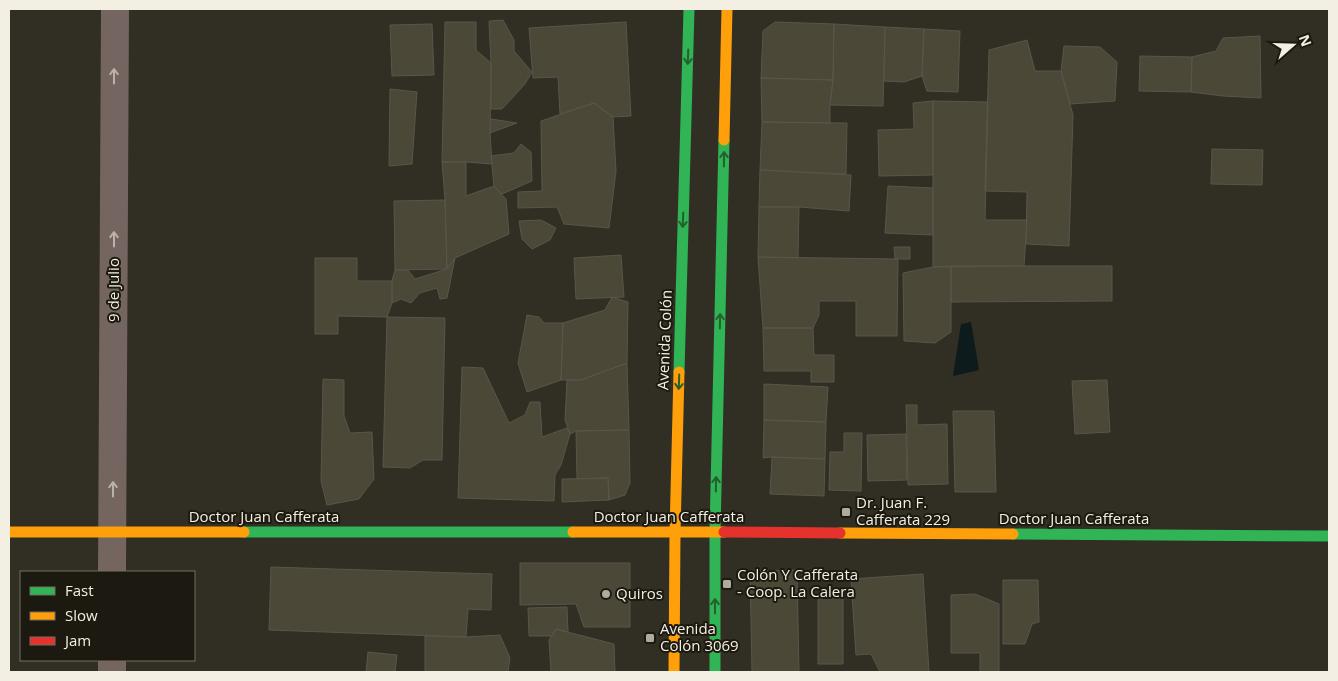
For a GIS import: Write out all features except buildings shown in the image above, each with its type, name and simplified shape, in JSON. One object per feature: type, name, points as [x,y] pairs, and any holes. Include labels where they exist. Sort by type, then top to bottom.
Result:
[{"type":"main road","name":"Avenida Colón","points":[[674,672],[675,532],[689,9]]},
{"type":"main road","points":[[714,672],[715,532],[727,9]]},
{"type":"main road","name":"Doctor Juan Cafferata","points":[[9,532],[715,532],[1329,536]]},
{"type":"street","name":"9 de Julio","points":[[112,571],[115,9]]},
{"type":"shaded area","points":[[971,322],[979,370],[953,376],[961,324]]},
{"type":"traffic: fast","points":[[679,372],[689,9]]},
{"type":"traffic: fast","points":[[715,672],[715,532],[724,140]]},
{"type":"traffic: fast","points":[[244,532],[573,532]]},
{"type":"traffic: fast","points":[[1013,534],[1329,536]]},
{"type":"traffic: slow","points":[[724,140],[727,9]]},
{"type":"traffic: slow","points":[[674,672],[679,372]]},
{"type":"traffic: slow","points":[[9,532],[244,532]]},
{"type":"traffic: slow","points":[[573,532],[724,532]]},
{"type":"traffic: slow","points":[[840,533],[1013,534]]},
{"type":"traffic: jam","points":[[724,532],[840,533]]},
{"type":"place","name":"Dr. Juan F. Cafferata 229","points":[[846,512]]},
{"type":"place","name":"Colón Y Cafferata - Coop. La Calera","points":[[727,584]]},
{"type":"place","name":"Quiros","points":[[606,594]]},
{"type":"place","name":"Avenida Colón 3069","points":[[650,638]]}]
